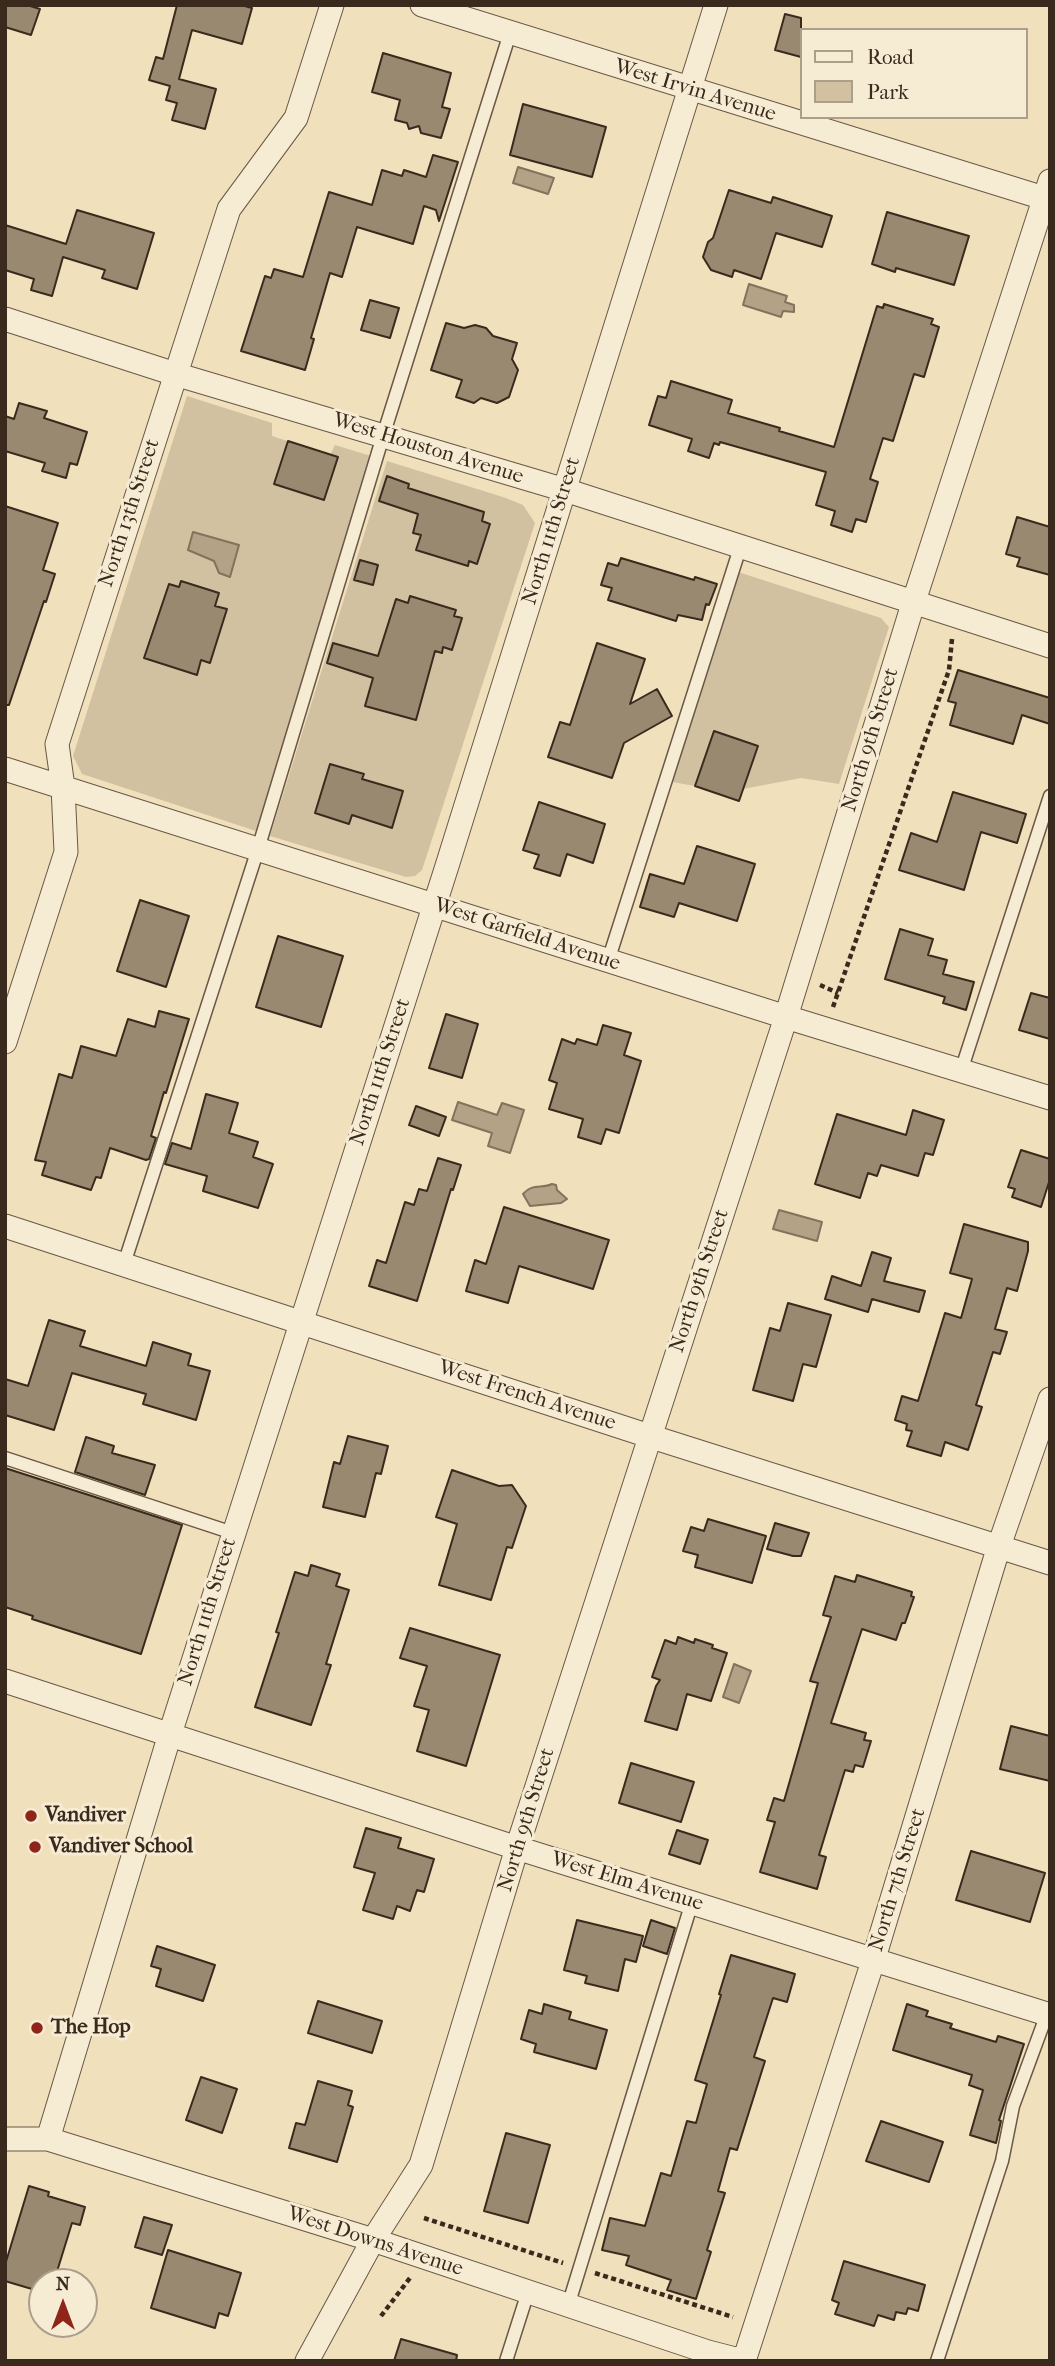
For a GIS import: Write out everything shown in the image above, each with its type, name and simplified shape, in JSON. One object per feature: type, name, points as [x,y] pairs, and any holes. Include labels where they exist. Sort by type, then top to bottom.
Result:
[{"type":"street","name":"North 13th Street","points":[[5,1042],[66,852],[63,787],[57,744],[229,209],[296,118],[332,5]]},
{"type":"street","name":"West Irvin Avenue","points":[[422,5],[688,90],[1048,193]]},
{"type":"street","name":"North 11th Street","points":[[48,2139],[170,1734],[434,905],[716,5]]},
{"type":"street","name":"North 9th Street","points":[[307,2361],[373,2240],[421,2165],[517,1848],[786,1017],[913,604],[1048,193]]},
{"type":"street","name":"West Houston Avenue","points":[[5,319],[175,374],[565,490],[1050,646]]},
{"type":"street","name":"West Garfield Avenue","points":[[5,769],[1050,1098]]},
{"type":"street","name":"West French Avenue","points":[[5,1226],[649,1436],[1050,1563]]},
{"type":"street","name":"North 7th Street","points":[[743,2361],[874,1958],[999,1546],[1050,1399]]},
{"type":"street","name":"West Elm Avenue","points":[[5,1681],[517,1848],[1049,2011]]},
{"type":"street","name":"West Downs Avenue","points":[[5,2139],[48,2139],[373,2240],[568,2306],[707,2357],[743,2361]]},
{"type":"lane","points":[[124,1264],[258,849],[383,436],[510,33]]},
{"type":"lane","points":[[608,961],[740,548]]},
{"type":"lane","points":[[961,1071],[1050,796]]},
{"type":"lane","points":[[5,1458],[233,1533]]},
{"type":"lane","points":[[568,2306],[692,1902]]},
{"type":"lane","points":[[937,2361],[1002,2161],[1013,2106],[1049,2011]]},
{"type":"lane","points":[[506,2361],[528,2292]]},
{"type":"path","points":[[832,1011],[949,670],[952,639]]},
{"type":"path","points":[[815,983],[838,993]]},
{"type":"path","points":[[381,2316],[410,2277]]},
{"type":"green space","points":[[187,396],[272,423],[272,436],[330,455],[335,445],[371,456],[256,831],[82,774],[73,756]]},
{"type":"green space","points":[[387,461],[523,505],[535,523],[422,870],[415,876],[406,877],[270,836]]},
{"type":"green space","points":[[738,572],[881,618],[889,627],[839,784],[801,778],[743,789],[739,801],[695,786],[672,782]]},
{"type":"shaded area","points":[[518,167],[554,178],[548,194],[513,183]]},
{"type":"shaded area","points":[[749,284],[787,296],[785,302],[794,305],[794,312],[783,311],[781,317],[743,305]]},
{"type":"shaded area","points":[[193,532],[239,545],[230,577],[219,573],[214,561],[188,550]]},
{"type":"shaded area","points":[[458,1102],[497,1115],[502,1103],[524,1110],[510,1153],[488,1146],[492,1133],[452,1120]]},
{"type":"shaded area","points":[[556,1185],[557,1190],[567,1199],[561,1203],[530,1206],[523,1194],[533,1187]]},
{"type":"shaded area","points":[[779,1210],[822,1222],[817,1241],[773,1229]]},
{"type":"shaded area","points":[[734,1664],[751,1671],[739,1703],[723,1697]]},
{"type":"building","points":[[5,5],[27,5],[40,9],[31,35],[5,27]]},
{"type":"building","points":[[177,5],[241,5],[252,8],[242,44],[192,30],[179,79],[216,89],[205,129],[172,120],[177,103],[166,100],[170,86],[149,80],[156,57],[163,59]]},
{"type":"building","points":[[785,14],[801,18],[800,57],[775,50]]},
{"type":"building","points":[[383,53],[451,73],[442,107],[450,109],[441,138],[421,133],[419,126],[409,129],[407,123],[395,120],[400,100],[372,92]]},
{"type":"building","points":[[523,104],[606,127],[592,177],[510,155]]},
{"type":"building","points":[[433,155],[458,162],[439,221],[436,210],[424,206],[413,244],[357,227],[342,277],[330,273],[311,338],[314,339],[305,370],[241,351],[265,276],[271,278],[274,269],[303,277],[329,192],[372,205],[382,170],[402,176],[404,170],[426,177]]},
{"type":"building","points":[[729,190],[771,203],[773,197],[832,216],[822,247],[776,233],[761,279],[734,270],[732,277],[711,270],[703,257],[708,242],[713,238]]},
{"type":"building","points":[[77,210],[154,233],[137,289],[102,278],[105,270],[63,257],[52,296],[31,290],[34,279],[5,270],[5,225],[66,244]]},
{"type":"building","points":[[887,212],[969,236],[954,285],[872,264]]},
{"type":"building","points":[[370,300],[399,308],[390,338],[361,330]]},
{"type":"building","points":[[884,304],[933,319],[931,324],[939,327],[924,377],[914,374],[893,441],[883,438],[870,479],[878,482],[866,522],[856,519],[852,532],[831,525],[835,511],[816,505],[826,472],[720,442],[719,445],[714,443],[709,458],[688,451],[692,439],[649,425],[658,396],[666,398],[671,381],[732,400],[728,413],[834,447],[877,306],[883,308]]},
{"type":"building","points":[[446,323],[464,328],[475,325],[486,328],[493,336],[517,343],[512,359],[518,370],[509,397],[497,403],[481,398],[474,403],[456,397],[462,380],[431,370]]},
{"type":"building","points":[[19,403],[47,411],[44,418],[87,432],[77,465],[70,463],[66,478],[42,471],[45,463],[5,451],[5,416],[14,419]]},
{"type":"building","points":[[288,441],[338,457],[324,500],[274,484]]},
{"type":"building","points":[[387,476],[409,484],[408,488],[484,512],[482,521],[490,524],[477,564],[469,561],[468,566],[416,550],[421,535],[413,533],[418,514],[379,501]]},
{"type":"building","points":[[5,506],[58,523],[43,570],[55,574],[9,705],[5,705]]},
{"type":"building","points":[[1017,517],[1050,527],[1050,575],[1017,566],[1020,558],[1006,554]]},
{"type":"building","points":[[621,558],[694,580],[695,577],[717,584],[709,605],[706,604],[702,620],[678,615],[676,621],[608,600],[612,588],[601,585],[608,563],[618,566]]},
{"type":"building","points":[[360,560],[378,565],[373,585],[354,580]]},
{"type":"building","points":[[181,581],[219,593],[215,606],[227,609],[210,663],[201,660],[197,675],[144,658],[169,584],[179,587]]},
{"type":"building","points":[[410,596],[456,610],[454,616],[462,618],[452,650],[443,647],[442,653],[435,651],[416,720],[365,706],[373,678],[327,663],[333,643],[378,656],[396,599],[408,603]]},
{"type":"building","points":[[597,643],[645,659],[630,704],[657,689],[672,716],[624,743],[612,778],[548,757],[560,722],[570,725]]},
{"type":"building","points":[[958,670],[1050,698],[1050,724],[1022,715],[1013,744],[950,725],[956,703],[948,701]]},
{"type":"building","points":[[714,731],[758,746],[739,801],[695,786]]},
{"type":"building","points":[[330,764],[364,774],[362,779],[403,791],[392,828],[352,815],[349,824],[315,813]]},
{"type":"building","points":[[953,792],[1026,814],[1017,843],[981,832],[964,890],[899,870],[911,833],[937,842]]},
{"type":"building","points":[[539,802],[605,824],[593,863],[567,854],[560,876],[534,868],[539,855],[523,850]]},
{"type":"building","points":[[697,846],[755,864],[737,921],[679,903],[674,917],[640,907],[650,874],[684,884]]},
{"type":"building","points":[[140,900],[189,916],[166,987],[117,971]]},
{"type":"building","points":[[900,929],[933,939],[928,955],[947,960],[943,974],[974,982],[966,1010],[943,1003],[945,997],[885,979]]},
{"type":"building","points":[[278,936],[343,956],[321,1027],[256,1007]]},
{"type":"building","points":[[1031,993],[1050,998],[1050,1039],[1019,1030]]},
{"type":"building","points":[[159,1011],[189,1019],[151,1136],[156,1138],[149,1159],[110,1148],[101,1178],[96,1177],[91,1190],[42,1175],[46,1162],[35,1160],[59,1074],[72,1078],[81,1046],[116,1056],[128,1019],[155,1027]]},
{"type":"building","points":[[446,1014],[478,1024],[462,1078],[429,1068]]},
{"type":"building","points":[[603,1025],[631,1033],[624,1055],[641,1061],[619,1133],[606,1129],[601,1144],[578,1137],[583,1119],[549,1109],[557,1083],[549,1080],[562,1039],[575,1044],[577,1039],[597,1045]]},
{"type":"building","points":[[206,1094],[238,1103],[229,1133],[258,1142],[253,1157],[273,1164],[258,1208],[203,1191],[207,1176],[165,1164],[172,1143],[191,1149]]},
{"type":"building","points":[[416,1106],[446,1117],[439,1136],[409,1125]]},
{"type":"building","points":[[913,1110],[944,1120],[933,1155],[925,1153],[918,1176],[881,1165],[877,1176],[868,1173],[860,1198],[815,1184],[837,1114],[906,1135]]},
{"type":"building","points":[[1021,1150],[1050,1159],[1050,1179],[1041,1207],[1012,1197],[1015,1189],[1008,1187]]},
{"type":"building","points":[[438,1158],[461,1165],[453,1190],[451,1189],[417,1301],[369,1286],[377,1260],[386,1263],[405,1202],[414,1205],[419,1189],[427,1191]]},
{"type":"building","points":[[504,1207],[609,1240],[593,1289],[519,1266],[508,1303],[466,1291],[475,1260],[486,1264]]},
{"type":"building","points":[[964,1224],[1028,1242],[1028,1251],[1017,1291],[1007,1288],[995,1329],[1007,1332],[1000,1354],[993,1352],[976,1405],[982,1407],[968,1450],[945,1442],[941,1456],[907,1446],[912,1431],[906,1430],[907,1424],[895,1420],[902,1396],[918,1401],[945,1313],[961,1318],[972,1279],[950,1273]]},
{"type":"building","points":[[872,1252],[891,1258],[884,1281],[925,1291],[919,1312],[872,1299],[868,1312],[825,1299],[832,1276],[861,1286]]},
{"type":"building","points":[[788,1303],[831,1315],[816,1367],[803,1364],[793,1401],[753,1390],[770,1328],[780,1331]]},
{"type":"building","points":[[49,1320],[85,1331],[80,1346],[146,1366],[153,1342],[191,1354],[188,1365],[210,1371],[196,1420],[143,1404],[146,1394],[72,1373],[54,1430],[5,1415],[5,1379],[28,1386]]},
{"type":"building","points":[[348,1436],[388,1446],[381,1474],[376,1473],[365,1517],[323,1507],[334,1462],[340,1464]]},
{"type":"building","points":[[86,1437],[114,1446],[112,1453],[155,1465],[145,1495],[75,1472]]},
{"type":"building","points":[[5,1468],[182,1525],[141,1654],[32,1619],[33,1616],[5,1607]]},
{"type":"building","points":[[452,1470],[499,1486],[512,1485],[526,1506],[512,1548],[507,1547],[491,1600],[439,1585],[457,1524],[436,1517]]},
{"type":"building","points":[[708,1519],[766,1536],[752,1583],[695,1567],[698,1555],[683,1551],[691,1527],[704,1531]]},
{"type":"building","points":[[775,1523],[809,1533],[801,1556],[767,1549]]},
{"type":"building","points":[[311,1565],[340,1574],[336,1586],[349,1590],[326,1664],[331,1665],[311,1725],[255,1707],[295,1572],[308,1576]]},
{"type":"building","points":[[857,1575],[912,1592],[911,1596],[914,1597],[896,1640],[862,1629],[831,1723],[866,1733],[864,1740],[871,1741],[863,1767],[855,1765],[853,1772],[845,1770],[819,1855],[826,1857],[817,1889],[760,1872],[775,1822],[767,1820],[774,1798],[784,1801],[818,1683],[810,1681],[831,1617],[823,1615],[835,1576],[855,1582]]},
{"type":"building","points":[[410,1628],[500,1655],[466,1766],[417,1751],[429,1710],[414,1706],[427,1666],[400,1658]]},
{"type":"building","points":[[678,1637],[694,1643],[695,1639],[727,1653],[711,1701],[687,1694],[677,1730],[645,1721],[660,1680],[652,1677],[665,1640],[676,1644]]},
{"type":"building","points":[[1011,1726],[1050,1736],[1050,1781],[1000,1769]]},
{"type":"building","points":[[631,1763],[694,1782],[681,1822],[619,1803]]},
{"type":"building","points":[[366,1828],[401,1838],[398,1848],[434,1859],[424,1892],[417,1890],[410,1911],[397,1906],[393,1919],[363,1910],[375,1873],[354,1867]]},
{"type":"building","points":[[677,1830],[708,1840],[700,1864],[669,1854]]},
{"type":"building","points":[[971,1851],[1045,1873],[1030,1922],[956,1900]]},
{"type":"building","points":[[577,1920],[643,1936],[636,1962],[625,1959],[618,1991],[585,1983],[587,1976],[564,1970]]},
{"type":"building","points":[[651,1920],[675,1928],[667,1954],[643,1946]]},
{"type":"building","points":[[157,1946],[215,1965],[203,2001],[156,1986],[161,1969],[151,1966]]},
{"type":"building","points":[[731,1955],[795,1974],[787,2002],[773,1998],[754,2057],[765,2061],[737,2150],[730,2148],[718,2191],[725,2193],[707,2250],[711,2252],[696,2299],[667,2290],[671,2280],[626,2265],[629,2256],[602,2250],[610,2218],[645,2226],[661,2173],[671,2176],[687,2121],[696,2123],[707,2084],[695,2080]]},
{"type":"building","points":[[318,2001],[382,2021],[372,2053],[308,2033]]},
{"type":"building","points":[[544,2004],[571,2012],[569,2019],[607,2030],[596,2069],[534,2052],[536,2044],[521,2039],[529,2010],[542,2014]]},
{"type":"building","points":[[907,2004],[928,2011],[926,2016],[952,2024],[950,2028],[996,2042],[998,2036],[1024,2044],[999,2120],[1001,2121],[996,2143],[970,2135],[983,2090],[969,2085],[972,2075],[893,2050]]},
{"type":"building","points":[[201,2077],[237,2089],[222,2133],[186,2120]]},
{"type":"building","points":[[318,2081],[352,2091],[348,2105],[353,2107],[337,2162],[289,2148],[296,2123],[305,2125]]},
{"type":"building","points":[[881,2121],[943,2142],[929,2182],[866,2161]]},
{"type":"building","points":[[506,2133],[550,2145],[528,2223],[484,2211]]},
{"type":"building","points":[[29,2186],[49,2192],[48,2196],[85,2207],[80,2225],[72,2223],[58,2268],[28,2268],[28,2288],[5,2281],[5,2265]]},
{"type":"building","points":[[144,2217],[172,2225],[162,2255],[135,2247]]},
{"type":"building","points":[[168,2250],[241,2273],[228,2316],[219,2313],[215,2328],[151,2308]]},
{"type":"building","points":[[844,2261],[925,2285],[918,2311],[908,2308],[906,2314],[896,2312],[894,2320],[878,2315],[874,2326],[835,2314],[839,2303],[832,2300]]},
{"type":"building","points":[[401,2339],[457,2355],[456,2361],[394,2361]]},
{"type":"place","name":"Vandiver","points":[[31,1816]]},
{"type":"place","name":"Vandiver School","points":[[35,1847]]},
{"type":"place","name":"The Hop","points":[[37,2028]]}]
